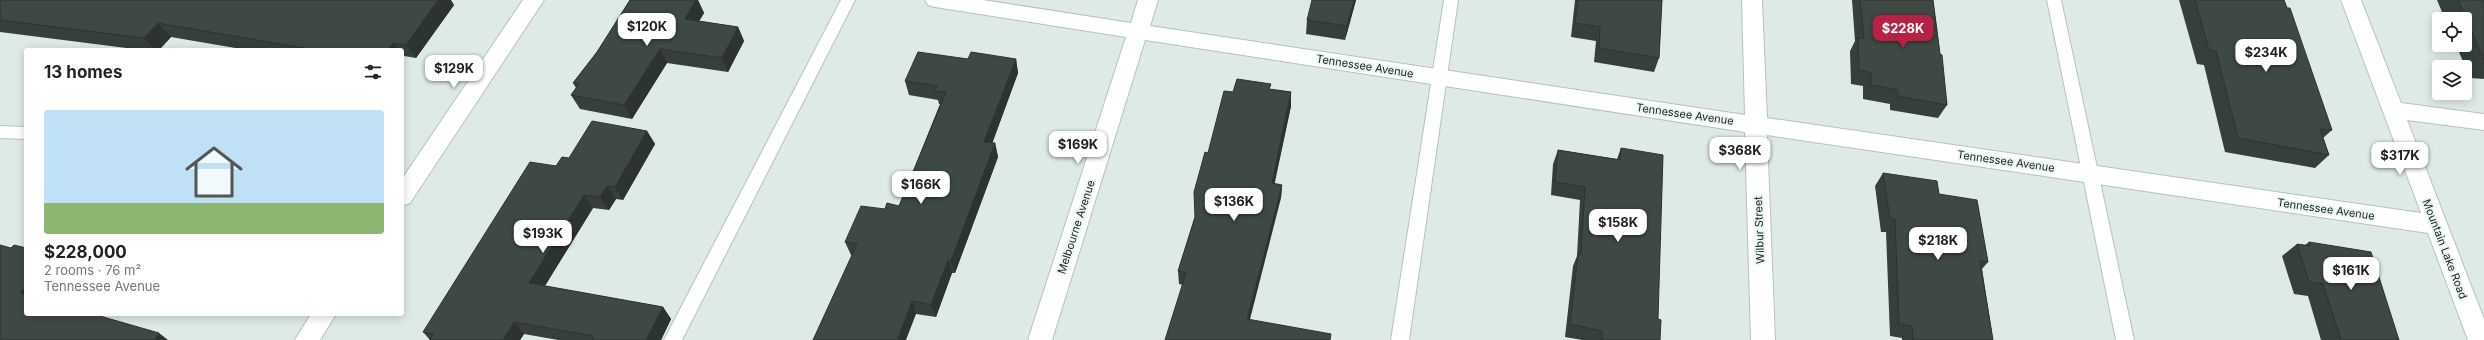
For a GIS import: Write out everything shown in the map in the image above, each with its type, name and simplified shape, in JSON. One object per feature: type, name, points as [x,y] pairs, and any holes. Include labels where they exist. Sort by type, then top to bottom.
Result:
[{"type":"street","points":[[406,186],[534,0]]},
{"type":"street","name":"Tennessee Avenue","points":[[935,0],[1139,30],[1440,78],[2436,225]]},
{"type":"street","name":"Melbourne Avenue","points":[[1040,340],[1148,0]]},
{"type":"street","name":"Wilbur Street","points":[[1752,0],[1763,340]]},
{"type":"street","name":"Mountain Lake Road","points":[[2351,0],[2480,340]]},
{"type":"street","points":[[2393,110],[2484,122]]},
{"type":"street","points":[[306,340],[323,316]]},
{"type":"lane","points":[[673,340],[848,0]]},
{"type":"lane","points":[[1400,340],[1451,0]]},
{"type":"lane","points":[[2054,0],[2124,340]]},
{"type":"lane","points":[[0,132],[24,133]]},
{"type":"building","points":[[0,0],[438,0],[406,45],[393,43],[389,48],[303,48],[158,23],[144,38],[0,20]]},
{"type":"building","points":[[630,0],[696,0],[685,19],[738,27],[722,58],[660,49],[624,105],[571,95],[579,84],[573,83],[597,52]]},
{"type":"building","points":[[1312,0],[1354,0],[1347,26],[1307,20]]},
{"type":"building","points":[[1578,0],[1662,0],[1659,58],[1599,48],[1600,27],[1575,23]]},
{"type":"building","points":[[1860,0],[1933,0],[1940,54],[1942,55],[1947,105],[1898,96],[1898,90],[1871,85],[1871,73],[1859,70],[1858,38],[1864,38]]},
{"type":"building","points":[[2195,0],[2284,0],[2287,8],[2290,8],[2332,130],[2320,129],[2329,155],[2238,138],[2216,51],[2209,50]]},
{"type":"building","points":[[2458,0],[2484,0],[2484,60],[2472,32],[2472,12],[2463,12]]},
{"type":"building","points":[[918,52],[968,59],[971,52],[1016,59],[984,142],[995,143],[951,261],[948,260],[931,305],[912,301],[897,340],[813,340],[857,244],[845,242],[861,206],[885,209],[887,203],[899,206],[946,92],[935,91],[937,86],[905,81]]},
{"type":"building","points":[[1237,79],[1271,84],[1269,89],[1291,92],[1272,183],[1282,185],[1247,319],[1331,334],[1330,340],[1165,340],[1186,273],[1178,271],[1195,217],[1194,192],[1205,152],[1208,153],[1224,91],[1233,92]]},
{"type":"building","points":[[592,121],[647,131],[615,187],[607,186],[600,197],[584,195],[529,283],[663,307],[646,340],[592,340],[594,336],[514,322],[503,340],[430,340],[433,334],[423,332],[530,162],[556,166],[562,157],[569,158]]},
{"type":"building","points":[[1621,148],[1663,155],[1658,319],[1661,320],[1660,340],[1602,340],[1602,331],[1570,324],[1578,254],[1581,254],[1585,187],[1555,182],[1558,150],[1620,160]]},
{"type":"building","points":[[1883,173],[1937,181],[1939,194],[1977,200],[1988,262],[1980,261],[1993,340],[1913,340],[1912,326],[1899,324],[1895,219],[1890,219]]},
{"type":"building","points":[[2309,242],[2371,252],[2399,340],[2341,340],[2323,284],[2309,282],[2297,244],[2310,246]]},
{"type":"building","points":[[0,245],[11,248],[14,245],[24,248],[24,289],[20,293],[24,294],[24,316],[100,316],[159,333],[154,340],[0,340]]}]
